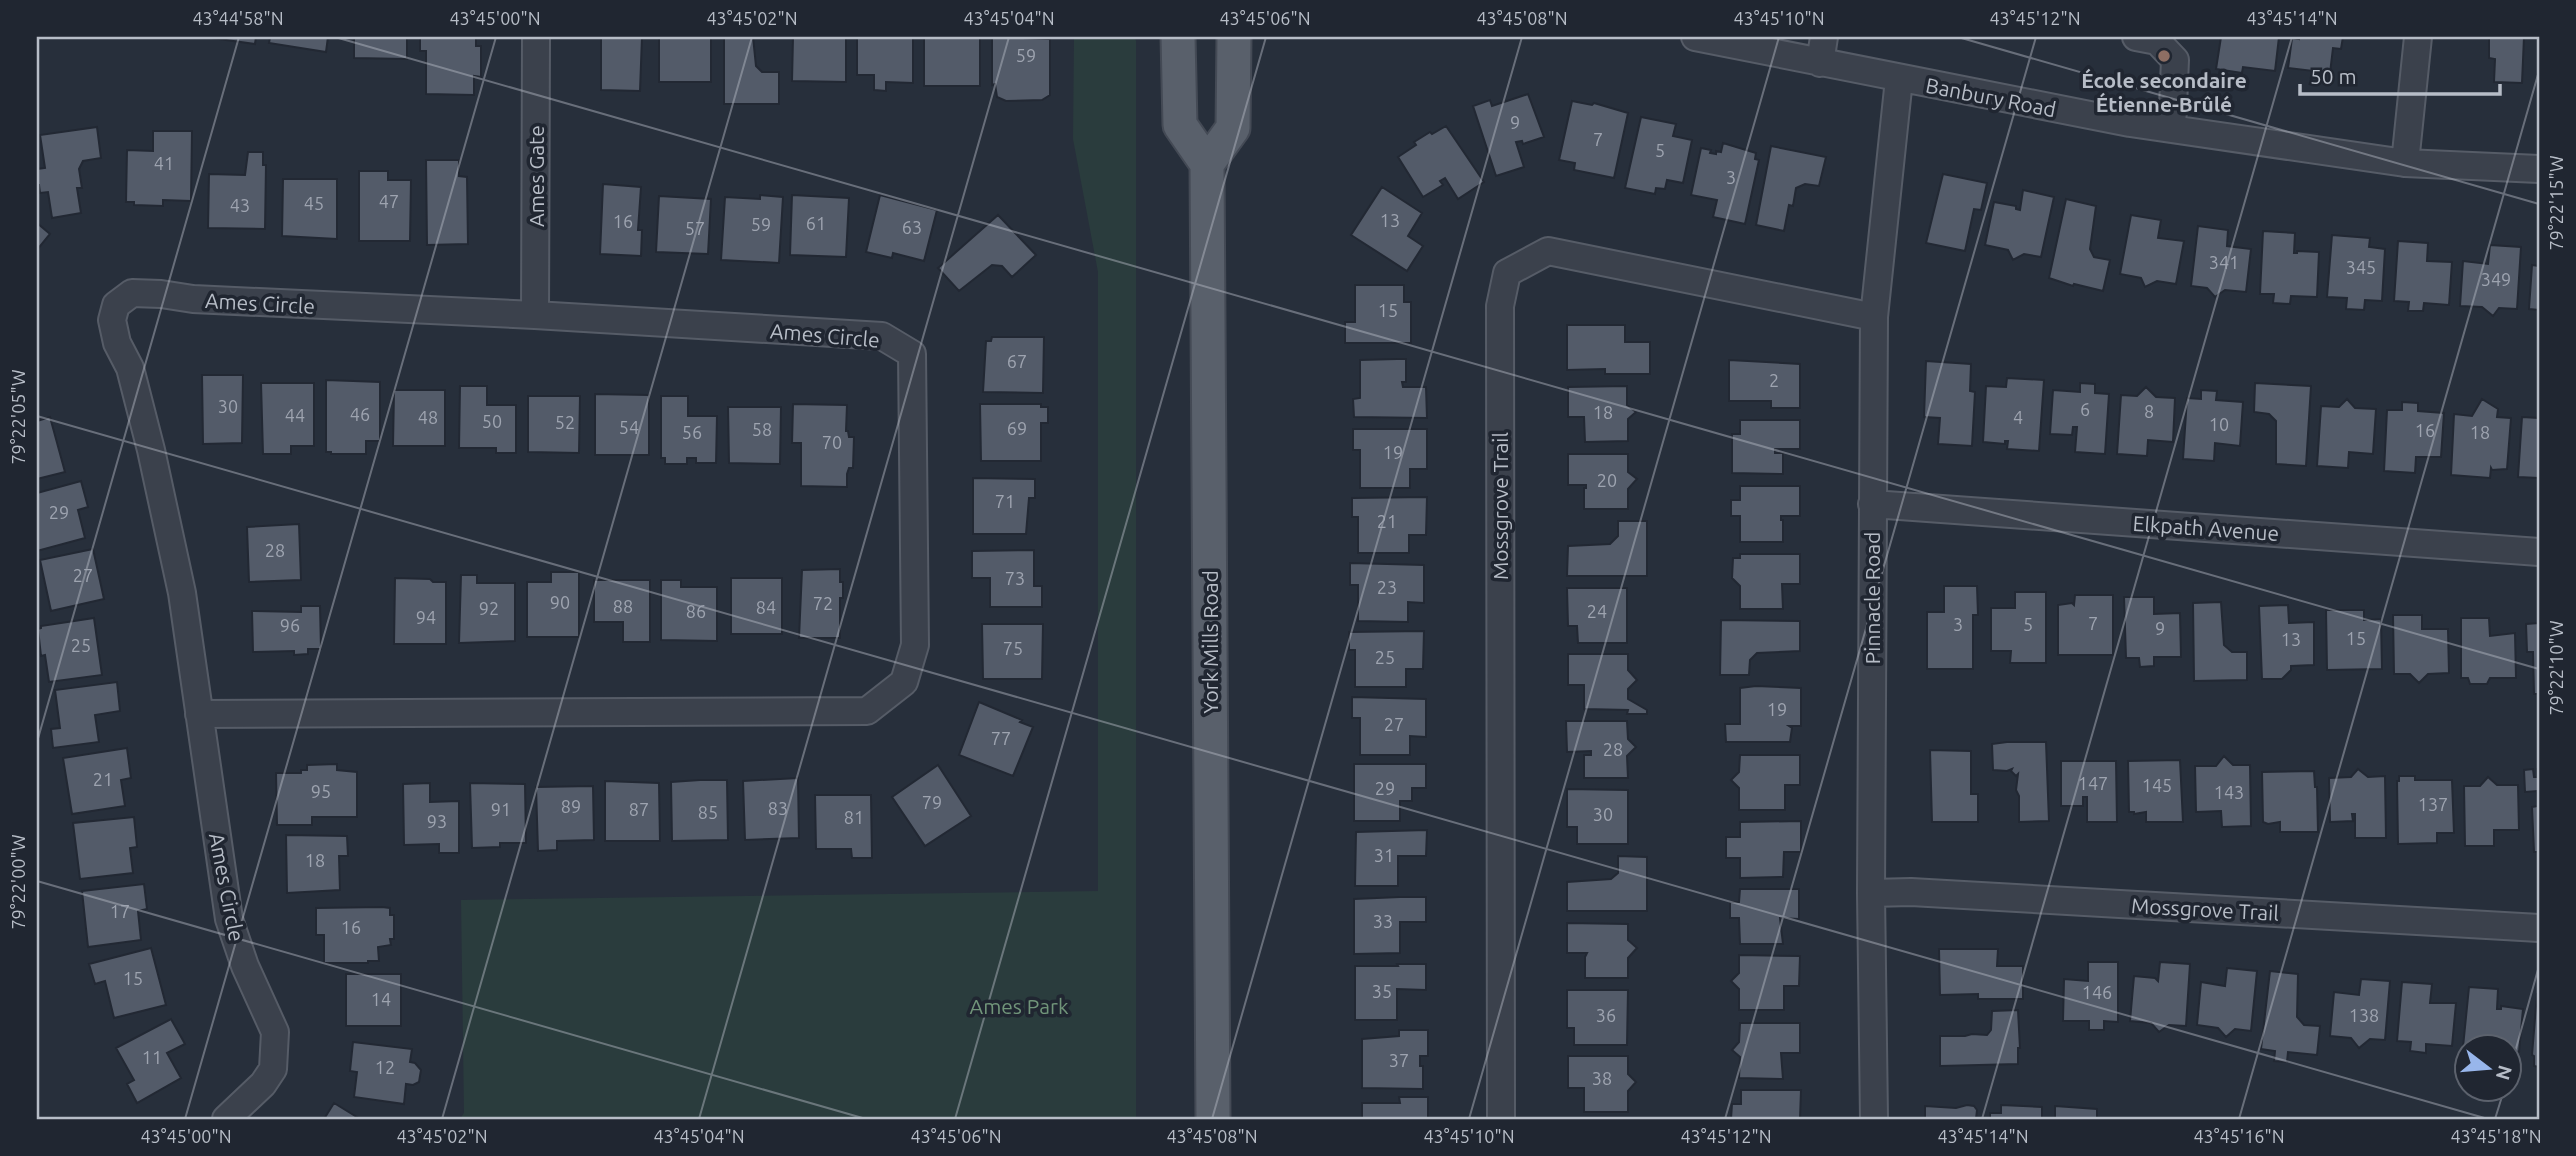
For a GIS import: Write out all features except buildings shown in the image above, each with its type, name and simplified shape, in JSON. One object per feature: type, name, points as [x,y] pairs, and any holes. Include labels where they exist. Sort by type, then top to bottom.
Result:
[{"type":"main road","points":[[1178,37],[1180,125],[1207,164],[1233,128],[1234,37]]},
{"type":"main road","name":"York Mills Road","points":[[1207,164],[1213,1119]]},
{"type":"street","name":"Ames Gate","points":[[535,315],[536,37]]},
{"type":"street","name":"Banbury Road","points":[[1695,37],[1899,79],[2172,129],[2405,163],[2539,169]]},
{"type":"street","points":[[1820,63],[1824,37]]},
{"type":"street","points":[[2136,37],[2157,41],[2175,60],[2172,129]]},
{"type":"street","points":[[2405,163],[2418,37]]},
{"type":"street","name":"Pinnacle Road","points":[[1874,1119],[1871,892],[1874,317],[1899,79]]},
{"type":"street","name":"Mossgrove Trail","points":[[1501,1119],[1500,306],[1507,273],[1548,251],[1874,317]]},
{"type":"street","name":"Ames Circle","points":[[199,714],[867,711],[904,682],[915,645],[912,354],[882,336],[535,315],[193,299],[161,294],[132,293],[116,305],[112,320],[117,343],[130,368],[182,593],[199,714],[229,919],[245,966],[275,1032],[273,1069],[263,1084],[226,1119]]},
{"type":"street","name":"Elkpath Avenue","points":[[1872,504],[2539,552]]},
{"type":"street","name":"Mossgrove Trail","points":[[1871,892],[1911,892],[2539,928]]},
{"type":"green space","name":"Ames Park","points":[[1074,37],[1135,37],[1136,41],[1136,1119],[460,1119],[464,1113],[461,900],[1098,891],[1098,272],[1073,139]]},
{"type":"place","name":"École secondaire Étienne-Brûlé","points":[[2164,56]]}]
